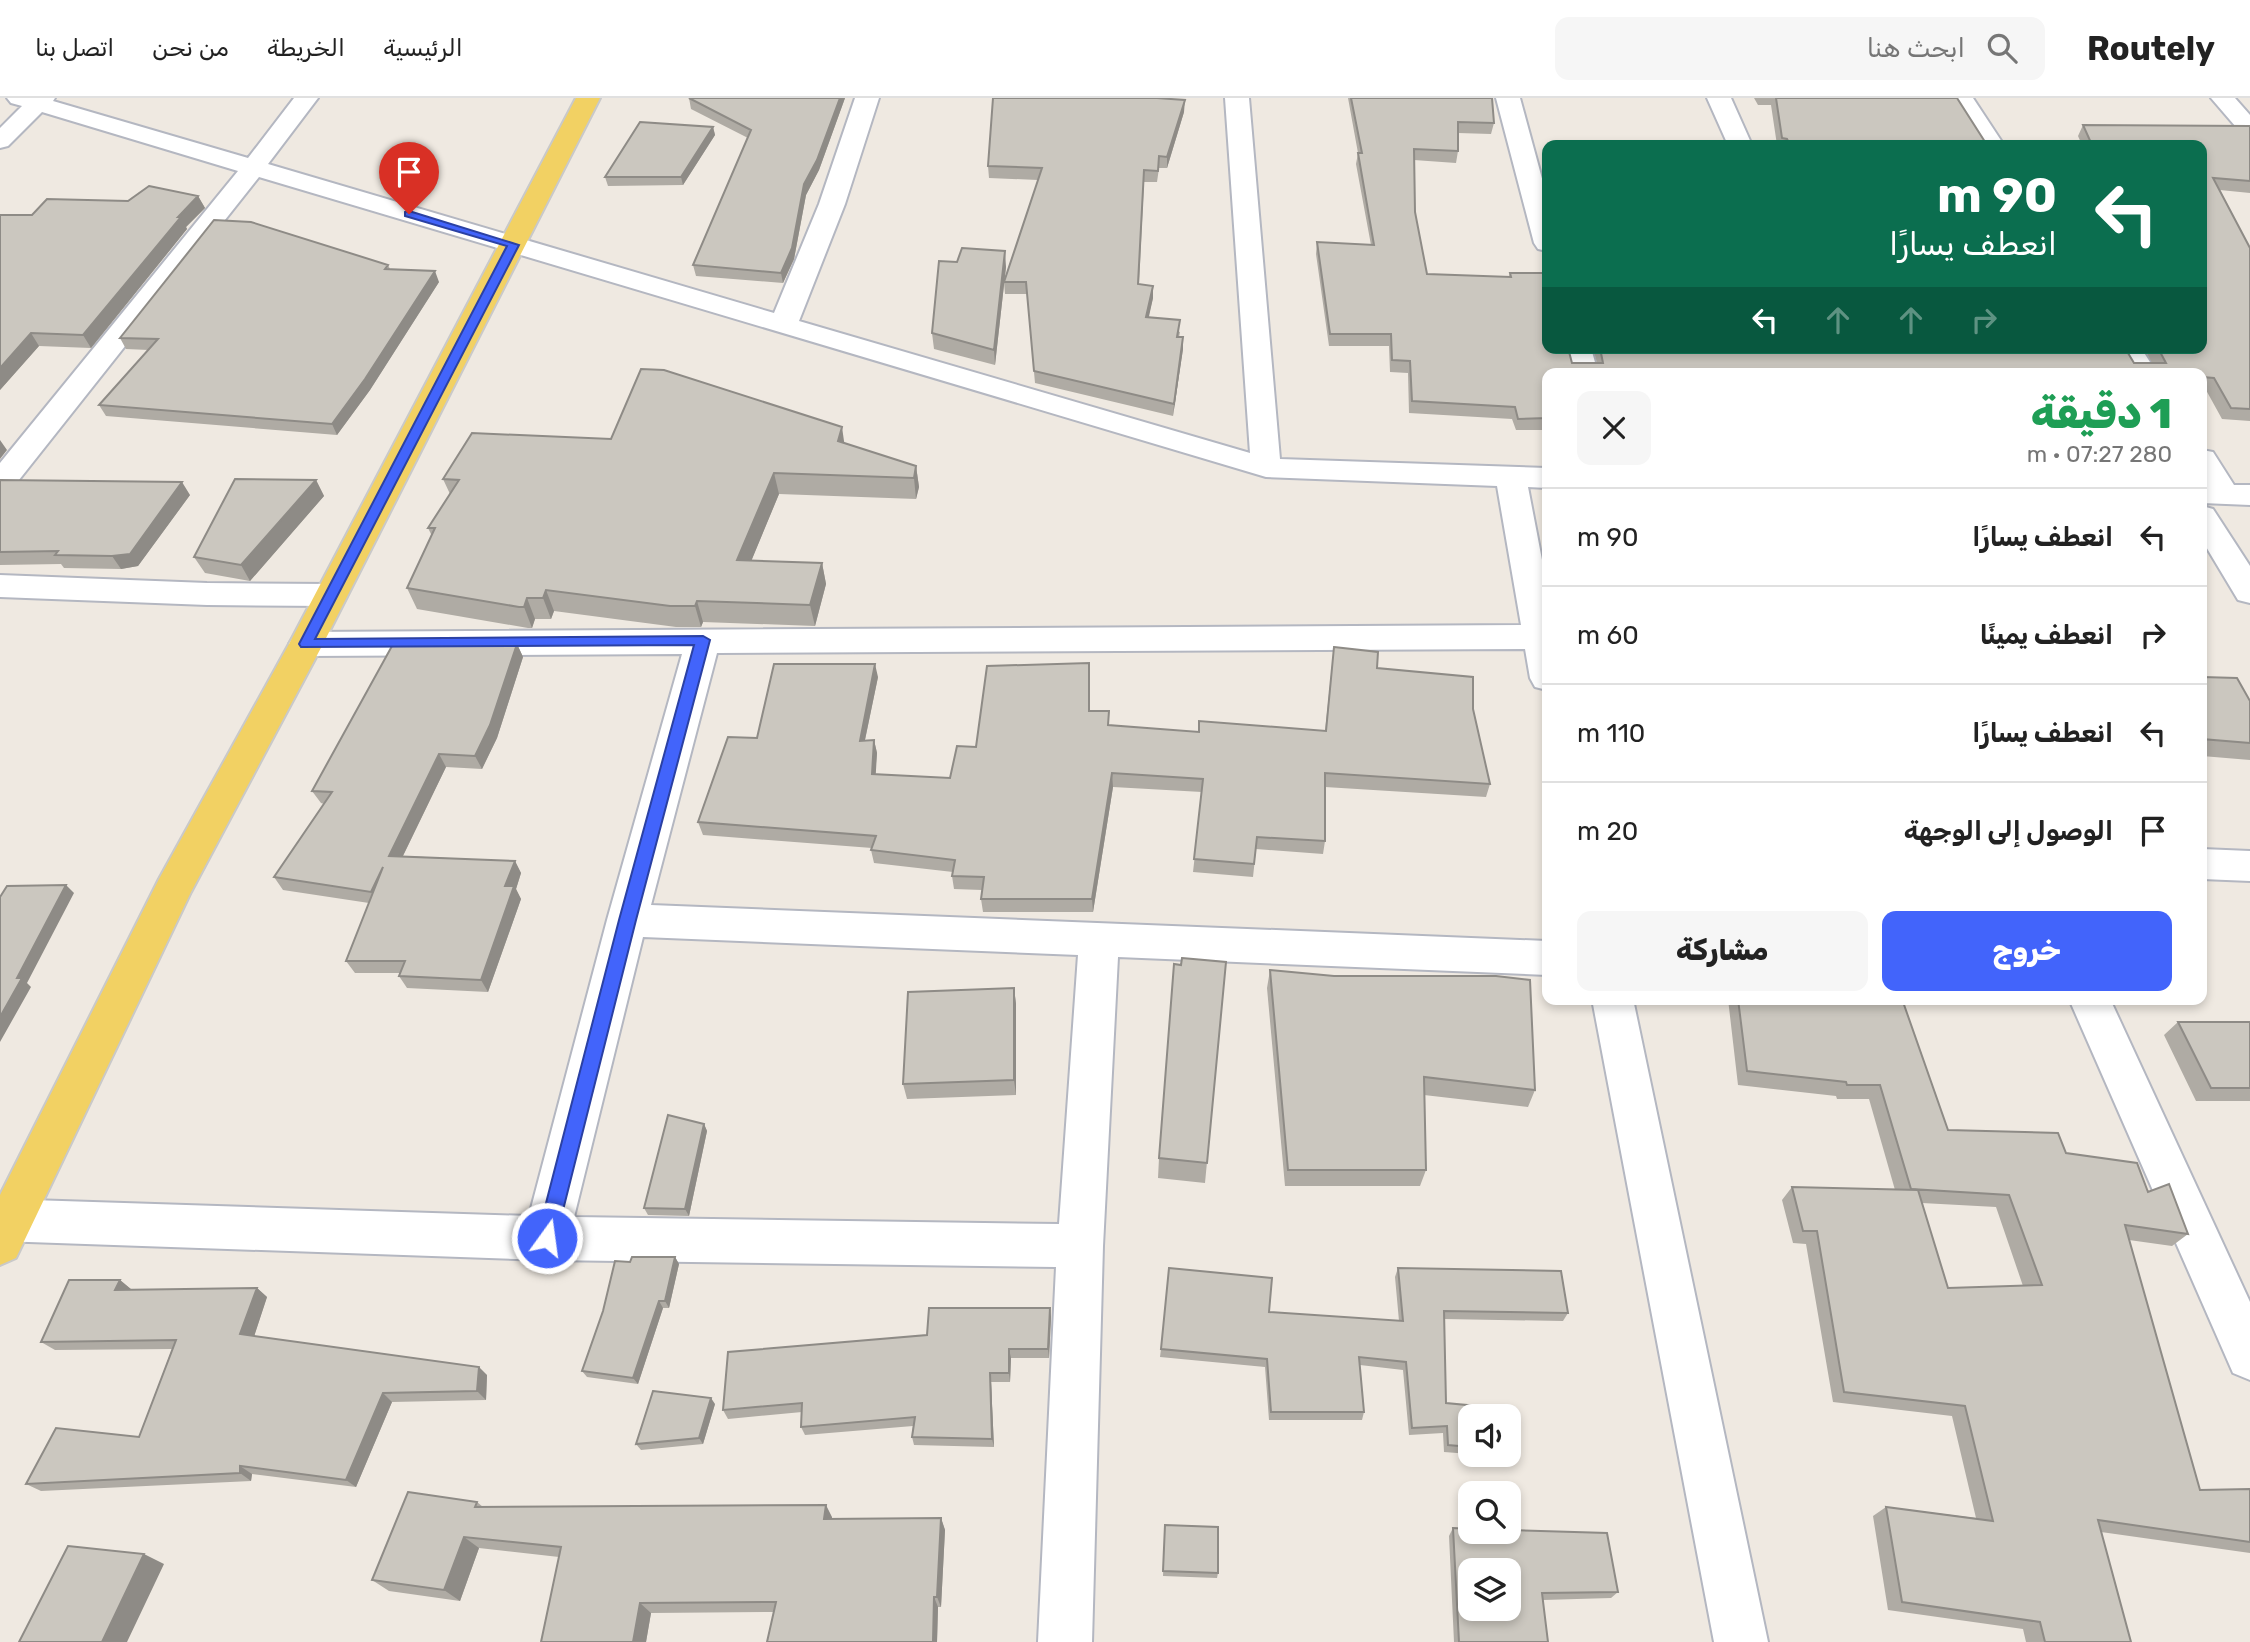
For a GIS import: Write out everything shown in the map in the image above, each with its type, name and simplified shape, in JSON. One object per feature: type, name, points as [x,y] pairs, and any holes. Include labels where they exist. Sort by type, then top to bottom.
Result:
[{"type":"main road","points":[[4,1227],[173,890],[306,644],[588,98]]},
{"type":"street","points":[[0,483],[253,169],[306,98]]},
{"type":"street","points":[[783,326],[832,204],[867,98]]},
{"type":"street","points":[[1237,98],[1266,468]]},
{"type":"street","points":[[1508,98],[1542,224]]},
{"type":"street","points":[[1719,98],[1738,140]]},
{"type":"street","points":[[1961,98],[1989,140]]},
{"type":"street","points":[[2223,98],[2250,129]]},
{"type":"street","points":[[0,141],[33,100],[253,169],[1266,468],[1542,478]]},
{"type":"street","points":[[2207,467],[2225,494]]},
{"type":"street","points":[[1511,476],[1542,655]]},
{"type":"street","points":[[2207,524],[2250,592]]},
{"type":"street","points":[[0,586],[208,594],[331,595]]},
{"type":"street","points":[[306,644],[1538,637]]},
{"type":"street","points":[[547,1238],[627,920],[703,640]]},
{"type":"street","points":[[2207,864],[2250,866]]},
{"type":"street","points":[[627,920],[1542,958]]},
{"type":"street","points":[[1065,1642],[1080,1246],[1099,941]]},
{"type":"street","points":[[1613,1005],[1741,1642]]},
{"type":"street","points":[[2092,1005],[2250,1356]]},
{"type":"street","points":[[4,1227],[1080,1246]]},
{"type":"building","points":[[689,98],[840,98],[817,160],[804,184],[792,248],[781,273],[693,265],[751,130]]},
{"type":"building","points":[[993,98],[1185,100],[1167,157],[1159,156],[1158,171],[1144,170],[1138,284],[1153,286],[1146,317],[1180,320],[1177,337],[1183,337],[1174,404],[1034,371],[1026,282],[1004,282],[1042,168],[988,166]]},
{"type":"building","points":[[1351,98],[1492,98],[1494,123],[1458,122],[1458,151],[1414,149],[1415,212],[1427,274],[1511,277],[1510,273],[1542,273],[1542,354],[1570,354],[1572,363],[1603,363],[1601,354],[2129,354],[2134,363],[2166,363],[2161,354],[2207,354],[2207,140],[2090,140],[2083,125],[2250,126],[2250,181],[2213,178],[2250,248],[2250,409],[2231,408],[2214,378],[2207,377],[2207,368],[1542,368],[1542,418],[1518,419],[1515,407],[1412,401],[1410,361],[1392,360],[1391,334],[1330,334],[1317,242],[1374,245],[1358,153],[1362,153]]},
{"type":"building","points":[[1776,98],[1957,98],[1984,140],[1788,140],[1782,138]]},
{"type":"building","points":[[640,122],[713,127],[681,177],[605,177]]},
{"type":"building","points":[[149,186],[198,196],[83,335],[31,333],[0,368],[0,215],[32,215],[47,199],[128,201]]},
{"type":"building","points":[[214,220],[251,222],[388,265],[385,269],[435,271],[365,379],[332,424],[99,405],[158,339],[120,338]]},
{"type":"building","points":[[962,248],[1005,251],[994,350],[932,333],[939,261],[957,262]]},
{"type":"building","points":[[641,369],[664,370],[842,427],[838,441],[916,466],[914,478],[774,473],[737,560],[822,563],[810,605],[697,601],[695,606],[670,606],[546,590],[543,598],[527,598],[524,607],[519,607],[407,588],[435,528],[428,528],[459,480],[443,479],[472,433],[611,439]]},
{"type":"building","points":[[235,479],[316,480],[241,565],[194,557]]},
{"type":"building","points":[[0,480],[182,482],[130,554],[112,556],[55,555],[58,551],[0,552]]},
{"type":"building","points":[[517,644],[490,725],[475,756],[439,754],[389,856],[515,861],[505,886],[514,886],[481,980],[399,976],[405,961],[346,961],[383,867],[371,892],[274,877],[332,792],[312,791],[392,646]]},
{"type":"building","points":[[1334,647],[1378,652],[1377,668],[1473,677],[1473,709],[1490,784],[1325,773],[1325,841],[1257,837],[1254,864],[1194,859],[1203,779],[1112,773],[1092,899],[981,899],[984,877],[952,876],[955,860],[871,850],[876,836],[698,822],[728,737],[757,738],[774,664],[875,664],[860,741],[874,740],[872,774],[950,778],[957,746],[976,747],[987,666],[1089,663],[1089,711],[1109,711],[1108,725],[1199,732],[1199,721],[1326,731]]},
{"type":"building","points":[[2207,677],[2237,678],[2250,701],[2250,743],[2207,739]]},
{"type":"building","points":[[66,885],[17,978],[22,978],[0,1017],[0,897],[7,886]]},
{"type":"building","points":[[1182,958],[1226,962],[1207,1163],[1159,1158],[1174,964],[1181,965]]},
{"type":"building","points":[[1270,970],[1334,976],[1496,976],[1530,980],[1535,1090],[1424,1077],[1426,1170],[1288,1170]]},
{"type":"building","points":[[1014,988],[1014,1080],[903,1084],[908,992]]},
{"type":"building","points":[[1739,1005],[1904,1005],[1948,1130],[2058,1133],[2066,1153],[2137,1163],[2148,1192],[2169,1184],[2188,1234],[2125,1225],[2200,1490],[2250,1489],[2250,1542],[2098,1520],[2131,1642],[2045,1642],[2040,1622],[1902,1602],[1886,1507],[1993,1521],[1965,1406],[1844,1392],[1817,1231],[1803,1231],[1792,1187],[1918,1190],[1948,1288],[2042,1285],[2009,1195],[1911,1189],[1880,1085],[1847,1085],[1846,1082],[1747,1071]]},
{"type":"building","points":[[2178,1022],[2250,1022],[2250,1088],[2211,1088]]},
{"type":"building","points":[[668,1115],[704,1124],[685,1209],[644,1208]]},
{"type":"building","points":[[632,1257],[675,1257],[665,1301],[659,1301],[633,1378],[582,1371],[603,1311],[615,1261],[630,1262]]},
{"type":"building","points":[[1169,1268],[1272,1278],[1269,1312],[1403,1321],[1398,1268],[1561,1271],[1568,1313],[1444,1311],[1446,1403],[1458,1404],[1458,1446],[1448,1445],[1447,1426],[1412,1428],[1406,1362],[1359,1357],[1364,1412],[1271,1412],[1267,1359],[1161,1349]]},
{"type":"building","points":[[69,1280],[120,1280],[115,1290],[257,1288],[240,1334],[479,1367],[477,1391],[383,1393],[346,1480],[240,1466],[240,1473],[26,1484],[56,1428],[139,1437],[176,1340],[41,1342]]},
{"type":"building","points":[[929,1308],[1050,1308],[1048,1349],[1009,1349],[1009,1373],[990,1373],[992,1439],[912,1437],[915,1417],[801,1427],[802,1403],[723,1410],[728,1352],[927,1335]]},
{"type":"building","points":[[653,1391],[711,1398],[699,1438],[636,1444]]},
{"type":"building","points":[[408,1492],[477,1502],[475,1507],[826,1505],[824,1519],[941,1518],[933,1642],[767,1642],[776,1602],[640,1603],[633,1642],[541,1642],[561,1547],[464,1537],[444,1590],[372,1580]]},
{"type":"building","points":[[1165,1525],[1218,1527],[1218,1573],[1163,1571]]},
{"type":"building","points":[[1453,1528],[1458,1528],[1458,1544],[1521,1544],[1521,1530],[1607,1533],[1618,1592],[1542,1593],[1548,1642],[1459,1642]]},
{"type":"building","points":[[68,1546],[144,1554],[102,1642],[19,1642]]},
{"type":"route","points":[[409,214],[514,245],[306,644],[703,640],[627,920],[547,1238]]}]
